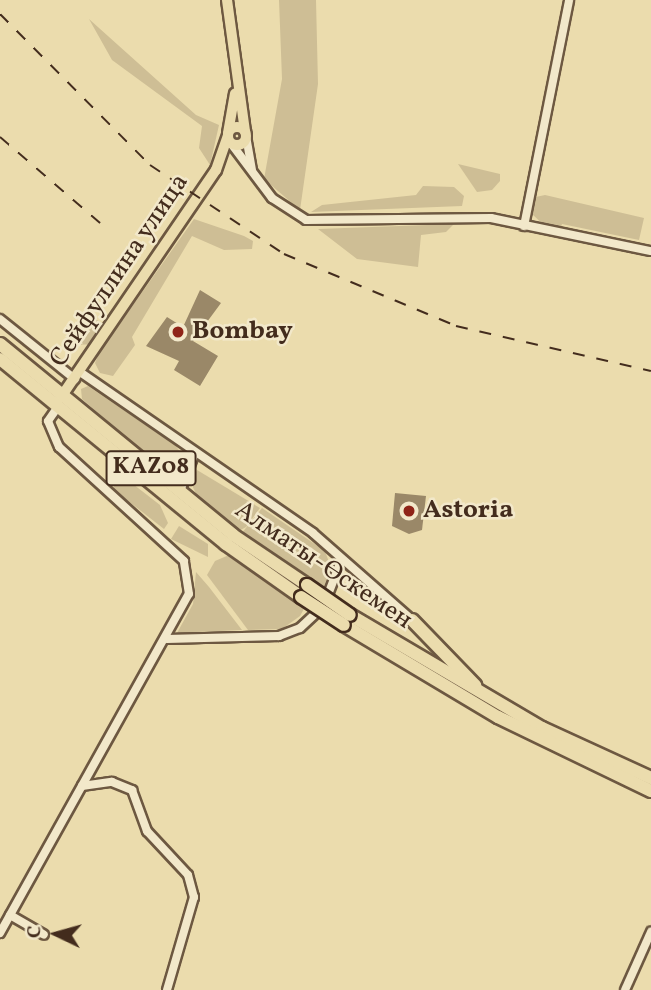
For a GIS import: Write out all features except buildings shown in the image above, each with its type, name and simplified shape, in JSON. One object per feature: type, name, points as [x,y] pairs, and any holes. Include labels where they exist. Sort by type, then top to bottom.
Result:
[{"type":"highway","name":"Алматы-Өскемен","points":[[0,344],[59,403],[304,591],[498,717],[651,791]]},
{"type":"highway","name":"Алматы-Өскемен","points":[[0,359],[180,491],[304,591]]},
{"type":"highway","name":"Алматы-Өскемен","points":[[347,620],[481,694],[651,778]]},
{"type":"highway","points":[[412,620],[481,694]]},
{"type":"main road","points":[[216,170],[236,139],[235,78],[227,0]]},
{"type":"main road","points":[[216,170],[236,139],[235,78]]},
{"type":"main road","name":"Сейфуллина улица","points":[[59,403],[216,170]]},
{"type":"street","points":[[524,226],[569,0]]},
{"type":"street","points":[[236,139],[254,176]]},
{"type":"street","points":[[236,139],[254,176],[280,206],[306,220],[491,218],[651,251]]},
{"type":"street","points":[[0,319],[78,376],[313,533],[341,561],[412,620]]},
{"type":"street","points":[[0,933],[167,639],[189,594],[184,561],[59,447],[48,421],[59,403]]},
{"type":"street","points":[[180,491],[195,453]]},
{"type":"street","points":[[329,592],[341,561]]},
{"type":"street","points":[[167,639],[279,635],[300,628],[316,613]]},
{"type":"street","points":[[82,786],[113,782],[132,790],[147,831],[188,876],[192,908],[167,990]]},
{"type":"street","points":[[10,915],[44,936]]},
{"type":"street","points":[[625,990],[651,932]]},
{"type":"shaded area","points":[[279,0],[316,0],[318,84],[300,210],[264,179],[282,79]]},
{"type":"shaded area","points":[[89,19],[196,115],[219,125],[210,165],[199,148],[202,126],[112,60]]},
{"type":"shaded area","points":[[458,164],[500,174],[500,181],[492,190],[477,192]]},
{"type":"shaded area","points":[[423,186],[454,187],[464,196],[462,206],[311,212],[322,205],[416,195]]},
{"type":"shaded area","points":[[545,195],[644,218],[639,240],[562,224],[560,230],[548,229],[531,213],[531,198]]},
{"type":"shaded area","points":[[194,219],[244,236],[253,241],[252,249],[224,250],[192,236],[132,337],[135,345],[113,376],[100,373],[95,363],[99,353]]},
{"type":"shaded area","points":[[454,224],[446,232],[421,235],[418,267],[357,259],[318,229]]},
{"type":"shaded area","points":[[87,312],[105,326],[97,344],[74,345],[66,337]]},
{"type":"shaded area","points":[[88,386],[175,445],[184,457],[177,482],[82,399],[81,389]]},
{"type":"shaded area","points":[[197,470],[260,508],[246,527],[239,531],[198,498],[191,483]]},
{"type":"shaded area","points":[[120,474],[160,505],[168,523],[164,529],[113,489]]},
{"type":"shaded area","points":[[262,508],[325,551],[331,568],[322,591],[241,534]]},
{"type":"shaded area","points":[[179,526],[208,544],[208,557],[171,539]]},
{"type":"shaded area","points":[[229,555],[305,607],[300,616],[282,629],[248,630],[207,575],[215,561]]},
{"type":"shaded area","points":[[196,572],[242,630],[177,633],[193,604]]},
{"type":"railway","points":[[0,14],[150,165],[284,254],[456,326],[651,371]]},
{"type":"railway","points":[[0,137],[100,223]]},
{"type":"place","name":"Bombay","points":[[178,332]]},
{"type":"place","name":"Astoria","points":[[409,511]]}]
